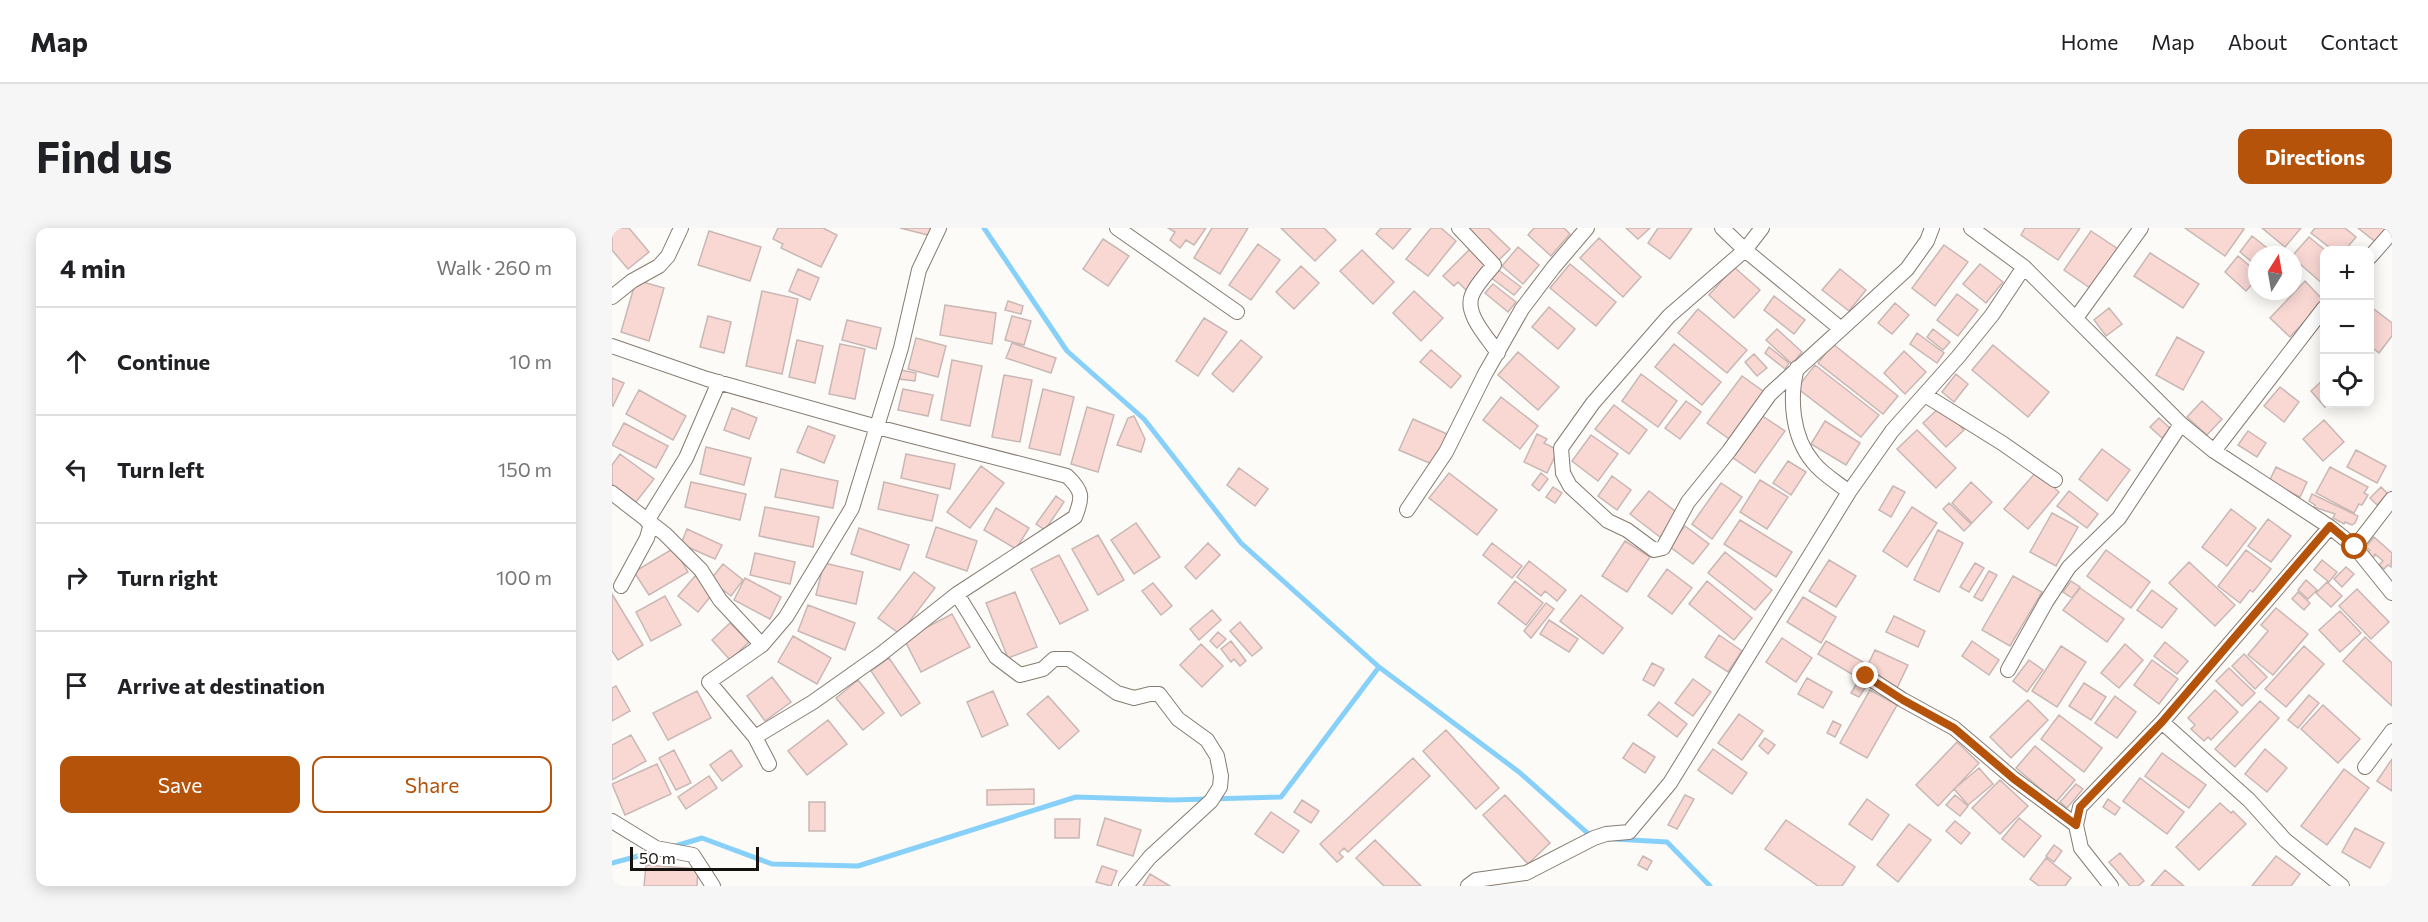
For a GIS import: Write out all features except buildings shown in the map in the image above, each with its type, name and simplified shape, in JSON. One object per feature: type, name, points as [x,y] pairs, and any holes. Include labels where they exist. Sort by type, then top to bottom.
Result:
[{"type":"street","points":[[612,297],[632,281],[659,266],[668,256],[681,228]]},
{"type":"street","points":[[768,764],[755,737],[709,682],[762,645],[786,617],[852,508],[901,348],[919,270],[939,228]]},
{"type":"street","points":[[1117,228],[1237,312]]},
{"type":"street","points":[[1459,228],[1494,265],[1472,295],[1470,306],[1473,315],[1498,353]]},
{"type":"street","points":[[1407,510],[1446,452],[1485,374],[1522,309],[1587,228]]},
{"type":"street","points":[[1722,228],[1745,250],[1841,329]]},
{"type":"street","points":[[1762,228],[1745,250],[1669,316],[1593,403],[1562,448],[1563,473],[1570,486],[1608,521],[1627,530],[1654,550],[1663,548],[1688,502],[1729,451],[1770,394],[1907,269],[1927,241],[1932,228]]},
{"type":"street","points":[[1971,228],[1984,240],[2024,267],[2181,424],[2214,451],[2330,526],[2355,547],[2392,593]]},
{"type":"street","points":[[1984,240],[1993,228]]},
{"type":"street","points":[[2076,318],[2140,228]]},
{"type":"street","points":[[2374,252],[2392,232]]},
{"type":"street","points":[[1468,886],[1476,880],[1526,873],[1594,838],[1606,834],[1629,832],[1640,820],[1670,783],[1849,492],[1892,431],[1992,315],[2024,267]]},
{"type":"street","points":[[2214,451],[2320,314]]},
{"type":"street","points":[[612,346],[719,382],[877,427],[1067,476],[1079,487],[1081,502],[1075,517],[957,594],[871,661],[813,702],[755,737]]},
{"type":"street","points":[[1797,368],[1793,382],[1793,408],[1800,443],[1814,464],[1849,492]]},
{"type":"street","points":[[621,585],[647,538],[649,522],[686,458],[719,382]]},
{"type":"street","points":[[1925,395],[2002,443],[2055,480]]},
{"type":"street","points":[[2007,670],[2069,567],[2119,518],[2181,424]]},
{"type":"street","points":[[612,494],[665,534],[701,570],[720,600],[762,645]]},
{"type":"street","points":[[2355,547],[2392,499]]},
{"type":"street","points":[[2111,886],[2081,848],[2076,825],[2080,807],[2162,722],[2330,526]]},
{"type":"street","points":[[957,594],[996,657],[1020,675],[1043,669],[1054,659],[1069,660],[1118,693],[1134,698],[1159,694],[1178,719],[1207,740],[1217,756],[1221,776],[1220,787],[1211,801],[1150,857],[1126,886]]},
{"type":"street","points":[[1866,676],[1903,700],[1954,728],[2014,779],[2076,825]]},
{"type":"street","points":[[2162,722],[2249,800],[2284,840],[2342,886]]},
{"type":"street","points":[[2365,767],[2392,731]]},
{"type":"street","points":[[612,821],[656,848],[693,855],[713,886]]},
{"type":"waterway","points":[[984,228],[1067,351],[1144,419],[1241,543],[1379,667],[1519,772],[1593,838]]},
{"type":"waterway","points":[[672,847],[702,838],[772,864],[858,866],[1076,797],[1172,800],[1281,797],[1379,667]]},
{"type":"waterway","points":[[1614,839],[1667,842],[1710,886]]},
{"type":"waterway","points":[[612,863],[657,851]]},
{"type":"route","points":[[1866,676],[1903,700],[1954,728],[1981,753],[2076,825],[2080,807],[2162,722],[2330,526],[2355,547]]}]
